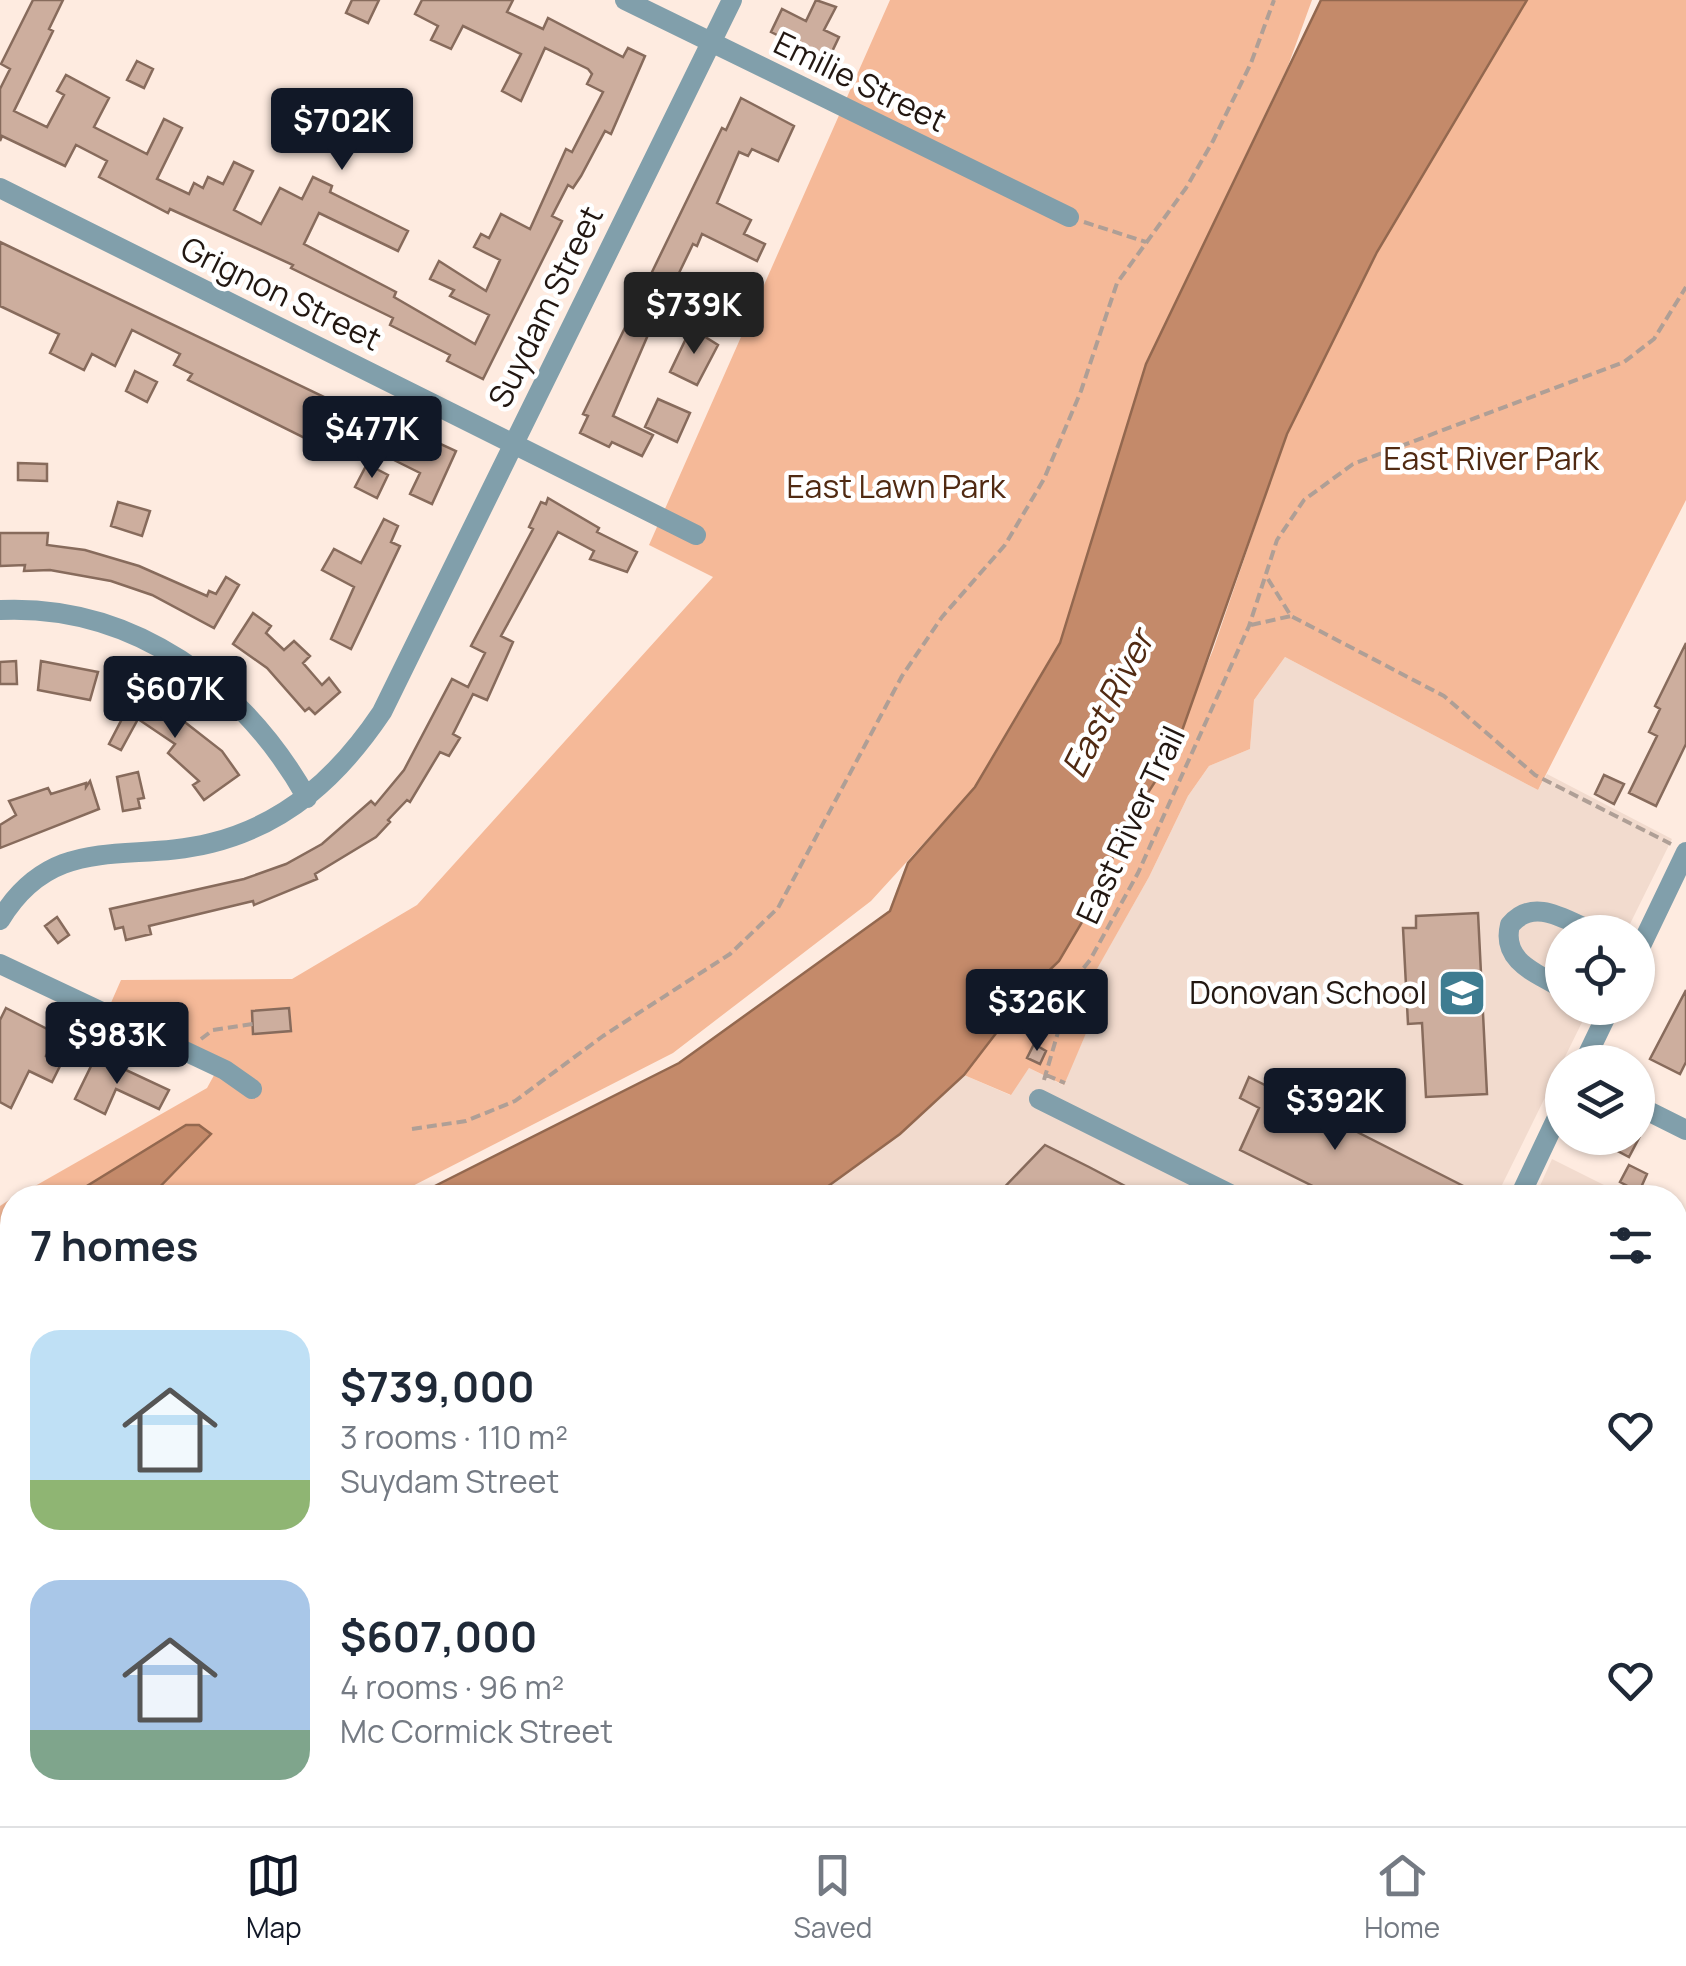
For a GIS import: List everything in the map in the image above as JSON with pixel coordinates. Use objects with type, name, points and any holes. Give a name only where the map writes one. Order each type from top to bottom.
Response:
[{"type":"street","name":"Emilie Street","points":[[626,0],[1069,217]]},
{"type":"street","name":"Suydam Street","points":[[0,920],[13,899],[56,866],[107,852],[208,844],[272,820],[307,798],[366,736],[732,0]]},
{"type":"street","name":"Grignon Street","points":[[0,188],[696,535]]},
{"type":"street","points":[[0,610],[80,618],[146,639],[176,655],[232,696],[260,726],[307,798]]},
{"type":"street","points":[[1655,915],[1686,849]]},
{"type":"street","points":[[1545,977],[1514,957],[1508,945],[1510,924],[1525,912],[1552,915]]},
{"type":"street","points":[[0,964],[185,1051],[252,1089]]},
{"type":"street","points":[[1040,1099],[1212,1185]]},
{"type":"street","points":[[1655,1114],[1686,1130]]},
{"type":"street","points":[[1526,1185],[1545,1144]]},
{"type":"path","points":[[412,1129],[466,1122],[515,1101],[602,1036],[730,954],[771,916],[902,676],[942,618],[1005,546],[1044,479],[1081,391],[1117,283],[1213,141],[1252,63],[1274,0]]},
{"type":"path","points":[[1069,217],[1146,242]]},
{"type":"path","name":"East River Trail","points":[[1040,1099],[1073,981],[1090,960],[1138,873],[1249,626],[1277,540],[1291,516],[1338,473],[1369,457],[1624,362],[1654,339],[1686,286]]},
{"type":"path","points":[[1266,576],[1290,616],[1444,696],[1535,775],[1686,849]]},
{"type":"path","points":[[1249,626],[1290,616]]},
{"type":"path","points":[[185,1051],[212,1030],[252,1024]]},
{"type":"path","points":[[1046,1074],[1065,1083]]},
{"type":"shaded area","points":[[1285,657],[1538,790],[1547,774],[1672,839],[1634,915],[1545,915],[1545,1025],[1581,1025],[1571,1045],[1545,1045],[1545,1098],[1502,1185],[825,1185],[900,1134],[964,1075],[1010,1095],[1029,1068],[1063,1085],[1107,985],[1092,977],[1149,877],[1188,796],[1209,766],[1250,749],[1254,700]]},
{"type":"shaded area","points":[[1552,1159],[1604,1185],[1540,1185]]},
{"type":"green space","name":"East Lawn Park","points":[[890,0],[1312,0],[1288,66],[1146,364],[1060,643],[975,787],[871,901],[673,1053],[414,1185],[37,1185],[207,1088],[223,1059],[110,1005],[121,980],[292,979],[417,905],[713,577],[649,545]]},
{"type":"green space","name":"East River Park","points":[[1527,0],[1686,0],[1686,500],[1538,790],[1285,657],[1254,700],[1250,749],[1209,766],[1188,796],[1149,877],[1093,976],[1107,984],[1064,1085],[1029,1068],[1011,1095],[964,1075],[1030,989],[1059,961],[1088,912],[1129,822],[1162,770],[1213,650],[1287,434],[1377,252]]},
{"type":"water","name":"East River","points":[[1321,0],[1527,0],[1377,252],[1287,434],[1183,728],[1162,771],[1129,822],[1088,912],[1059,961],[1030,989],[964,1075],[900,1134],[830,1185],[437,1185],[679,1063],[890,911],[908,863],[975,787],[1060,643],[1146,364]]},
{"type":"water","points":[[186,1125],[199,1125],[211,1134],[162,1185],[88,1185]]},
{"type":"building","points":[[33,0],[63,0],[49,29],[53,31],[14,111],[47,127],[64,95],[57,91],[66,75],[109,98],[94,127],[147,154],[164,119],[182,128],[157,179],[189,194],[194,183],[203,188],[208,177],[223,184],[234,162],[253,171],[234,210],[261,224],[280,188],[302,199],[313,177],[332,186],[330,192],[408,231],[398,251],[319,213],[304,244],[396,292],[394,297],[475,344],[489,315],[450,296],[454,290],[430,279],[439,261],[486,291],[500,260],[474,247],[481,234],[489,238],[501,214],[530,229],[566,149],[572,152],[603,92],[587,84],[592,74],[588,69],[545,48],[521,101],[502,91],[521,54],[463,26],[451,49],[431,40],[438,26],[415,14],[422,0],[513,0],[507,12],[543,29],[548,18],[623,57],[628,48],[645,56],[611,134],[605,131],[581,176],[573,188],[568,185],[552,216],[562,221],[483,379],[447,361],[450,355],[390,325],[393,318],[291,268],[293,265],[170,209],[168,213],[99,177],[107,161],[76,145],[65,166],[2,136],[0,141],[0,89],[10,69],[1,64]]},
{"type":"building","points":[[352,0],[379,0],[368,23],[346,13]]},
{"type":"building","points":[[816,0],[836,7],[824,30],[839,37],[828,60],[771,32],[782,9],[806,21]]},
{"type":"building","points":[[137,61],[153,69],[144,88],[127,80]]},
{"type":"building","points":[[741,98],[794,126],[778,161],[752,149],[748,156],[739,152],[717,203],[751,220],[744,234],[765,244],[757,261],[702,234],[697,246],[693,244],[679,273],[701,287],[678,332],[654,321],[613,416],[653,435],[642,456],[612,442],[609,447],[580,433],[588,416],[583,414],[722,128],[726,130]]},
{"type":"building","points":[[0,242],[368,418],[355,443],[327,429],[319,445],[188,380],[192,374],[174,365],[180,354],[132,330],[115,366],[92,354],[84,370],[50,353],[59,334],[0,306]]},
{"type":"building","points":[[691,328],[718,345],[697,385],[670,372]]},
{"type":"building","points":[[135,371],[157,382],[147,402],[126,391]]},
{"type":"building","points":[[658,399],[690,413],[677,442],[645,427]]},
{"type":"building","points":[[394,435],[429,452],[434,441],[456,451],[432,504],[410,494],[420,473],[384,455]]},
{"type":"building","points":[[18,463],[47,464],[47,481],[18,480]]},
{"type":"building","points":[[367,464],[388,475],[377,498],[355,487]]},
{"type":"building","points":[[548,498],[599,528],[597,532],[637,552],[627,572],[590,559],[594,551],[558,532],[501,636],[513,642],[487,700],[473,694],[453,734],[460,738],[449,756],[440,752],[410,802],[407,800],[376,837],[315,874],[317,879],[254,905],[253,901],[149,926],[151,934],[126,940],[123,927],[115,929],[110,909],[244,879],[286,864],[322,844],[371,801],[375,805],[404,770],[452,679],[468,687],[485,653],[471,646],[533,529],[529,527],[541,502],[546,504]]},
{"type":"building","points":[[118,502],[150,511],[142,536],[111,526]]},
{"type":"building","points":[[384,519],[398,526],[391,542],[400,546],[351,649],[331,639],[354,587],[322,570],[334,549],[361,563]]},
{"type":"building","points":[[0,533],[48,533],[47,545],[85,550],[139,566],[207,596],[209,591],[216,594],[226,577],[239,585],[214,628],[152,595],[111,581],[50,570],[24,571],[25,565],[0,566]]},
{"type":"building","points":[[253,613],[271,626],[266,633],[284,650],[294,641],[310,656],[303,663],[322,685],[329,678],[340,692],[315,714],[309,708],[305,711],[267,668],[233,644]]},
{"type":"building","points":[[1686,643],[1686,744],[1656,806],[1629,793],[1657,736],[1649,732],[1660,709],[1655,706]]},
{"type":"building","points":[[16,661],[17,684],[0,684],[0,662]]},
{"type":"building","points":[[41,661],[98,672],[90,700],[38,690]]},
{"type":"building","points":[[120,685],[161,709],[165,704],[179,713],[177,716],[222,751],[239,775],[204,800],[193,785],[199,781],[168,753],[175,744],[138,719],[121,750],[109,744],[124,715],[109,708]]},
{"type":"building","points":[[138,772],[144,798],[138,799],[140,808],[123,811],[117,777]]},
{"type":"building","points":[[1604,775],[1624,784],[1614,804],[1595,794]]},
{"type":"building","points":[[90,781],[99,809],[0,848],[0,825],[16,815],[9,801],[48,788],[51,794],[86,783],[86,787]]},
{"type":"building","points":[[1478,913],[1487,1094],[1426,1097],[1422,1023],[1408,1024],[1403,928],[1416,928],[1416,916]]},
{"type":"building","points":[[57,917],[69,935],[58,943],[45,926]]},
{"type":"building","points":[[1686,990],[1686,1062],[1680,1074],[1655,1062],[1655,1049]]},
{"type":"building","points":[[6,1008],[57,1034],[46,1056],[61,1064],[52,1082],[29,1071],[11,1108],[0,1102],[0,1020]]},
{"type":"building","points":[[289,1008],[291,1031],[253,1034],[252,1011]]},
{"type":"building","points":[[1034,1044],[1046,1051],[1040,1064],[1027,1058]]},
{"type":"building","points":[[96,1056],[169,1090],[159,1109],[116,1089],[105,1114],[75,1099]]},
{"type":"building","points":[[1249,1077],[1461,1185],[1311,1185],[1240,1150],[1259,1108],[1240,1098]]},
{"type":"building","points":[[1045,1145],[1123,1185],[1007,1185]]},
{"type":"building","points":[[1629,1165],[1647,1174],[1642,1185],[1620,1182]]},
{"type":"place","name":"Donovan School","points":[[1462,993]]}]
